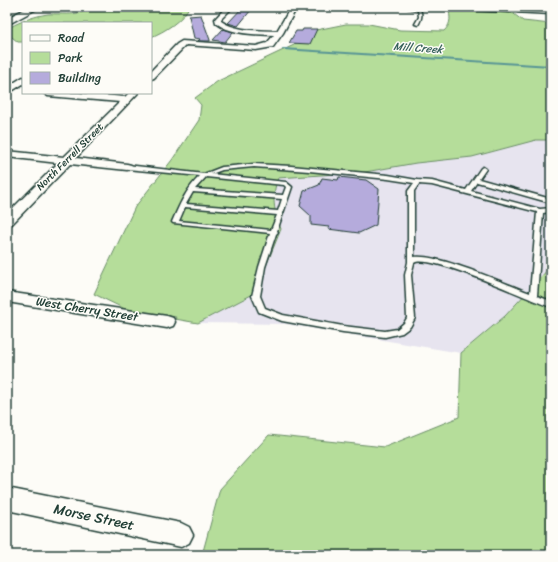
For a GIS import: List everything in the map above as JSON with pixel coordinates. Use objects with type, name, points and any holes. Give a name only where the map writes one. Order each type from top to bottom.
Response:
[{"type":"street","points":[[7,22],[36,7]]},
{"type":"street","points":[[230,7],[218,18],[219,23],[238,29],[279,33]]},
{"type":"street","points":[[152,75],[180,46],[185,43],[256,48],[272,44],[294,7]]},
{"type":"street","points":[[471,7],[551,11]]},
{"type":"street","points":[[8,90],[22,81]]},
{"type":"street","points":[[8,90],[22,91]]},
{"type":"street","points":[[76,94],[131,96]]},
{"type":"street","name":"North Ferrell Street","points":[[7,221],[131,96]]},
{"type":"street","points":[[7,154],[127,167]]},
{"type":"street","name":"West Cherry Street","points":[[7,297],[167,322]]},
{"type":"street","name":"Morse Street","points":[[7,499],[181,535]]},
{"type":"lane","points":[[405,7],[417,8],[420,11],[420,20],[417,24]]},
{"type":"lane","points":[[275,232],[176,222],[191,190],[205,175],[210,172],[229,168],[267,166],[383,176],[432,183],[540,211],[551,210]]},
{"type":"lane","points":[[127,167],[286,184],[289,187],[262,267],[256,296],[262,310],[282,318],[343,329],[385,334],[399,331],[407,325],[411,318],[408,275],[411,262],[411,190],[417,182]]},
{"type":"lane","points":[[468,192],[483,169]]},
{"type":"lane","points":[[477,180],[551,201]]},
{"type":"lane","points":[[191,190],[285,197]]},
{"type":"lane","points":[[183,205],[280,213]]},
{"type":"lane","points":[[533,297],[540,211]]},
{"type":"lane","points":[[411,262],[417,258],[430,260],[551,304]]},
{"type":"shaded area","points":[[536,140],[551,140],[551,266],[505,316],[461,353],[286,324],[198,323],[255,293],[281,229],[275,214],[274,190],[278,178],[365,172],[416,163],[472,157]]},
{"type":"green space","points":[[60,7],[189,7],[173,25],[152,37],[152,22],[22,22],[22,42],[18,42],[8,34],[10,27],[33,17],[48,14],[80,13],[85,11],[80,8]]},
{"type":"green space","points":[[443,7],[515,10],[514,14],[523,21],[551,24],[551,140],[536,140],[472,157],[416,163],[365,172],[278,178],[274,204],[281,229],[255,293],[198,323],[175,319],[176,317],[125,309],[94,294],[135,207],[172,160],[199,120],[201,105],[195,98],[218,81],[294,45],[306,32],[346,24],[369,24],[400,30],[444,31],[448,27],[450,17],[449,11]]},
{"type":"green space","points":[[551,266],[551,555],[202,555],[220,489],[269,435],[385,447],[459,417],[461,353],[505,316]]},
{"type":"building","points":[[243,7],[248,7],[251,10],[238,26],[228,23]]},
{"type":"building","points":[[201,15],[210,41],[198,41],[200,39],[194,38],[189,16]]},
{"type":"building","points":[[223,29],[233,32],[225,42],[213,40]]},
{"type":"building","points":[[303,29],[317,29],[310,44],[289,43],[296,31],[302,31]]},
{"type":"building","points":[[339,177],[366,180],[379,189],[376,225],[359,233],[311,225],[311,216],[300,206],[304,191],[319,185],[322,178],[338,180]]},
{"type":"waterway","name":"Mill Creek","points":[[287,49],[283,49],[551,66]]}]
